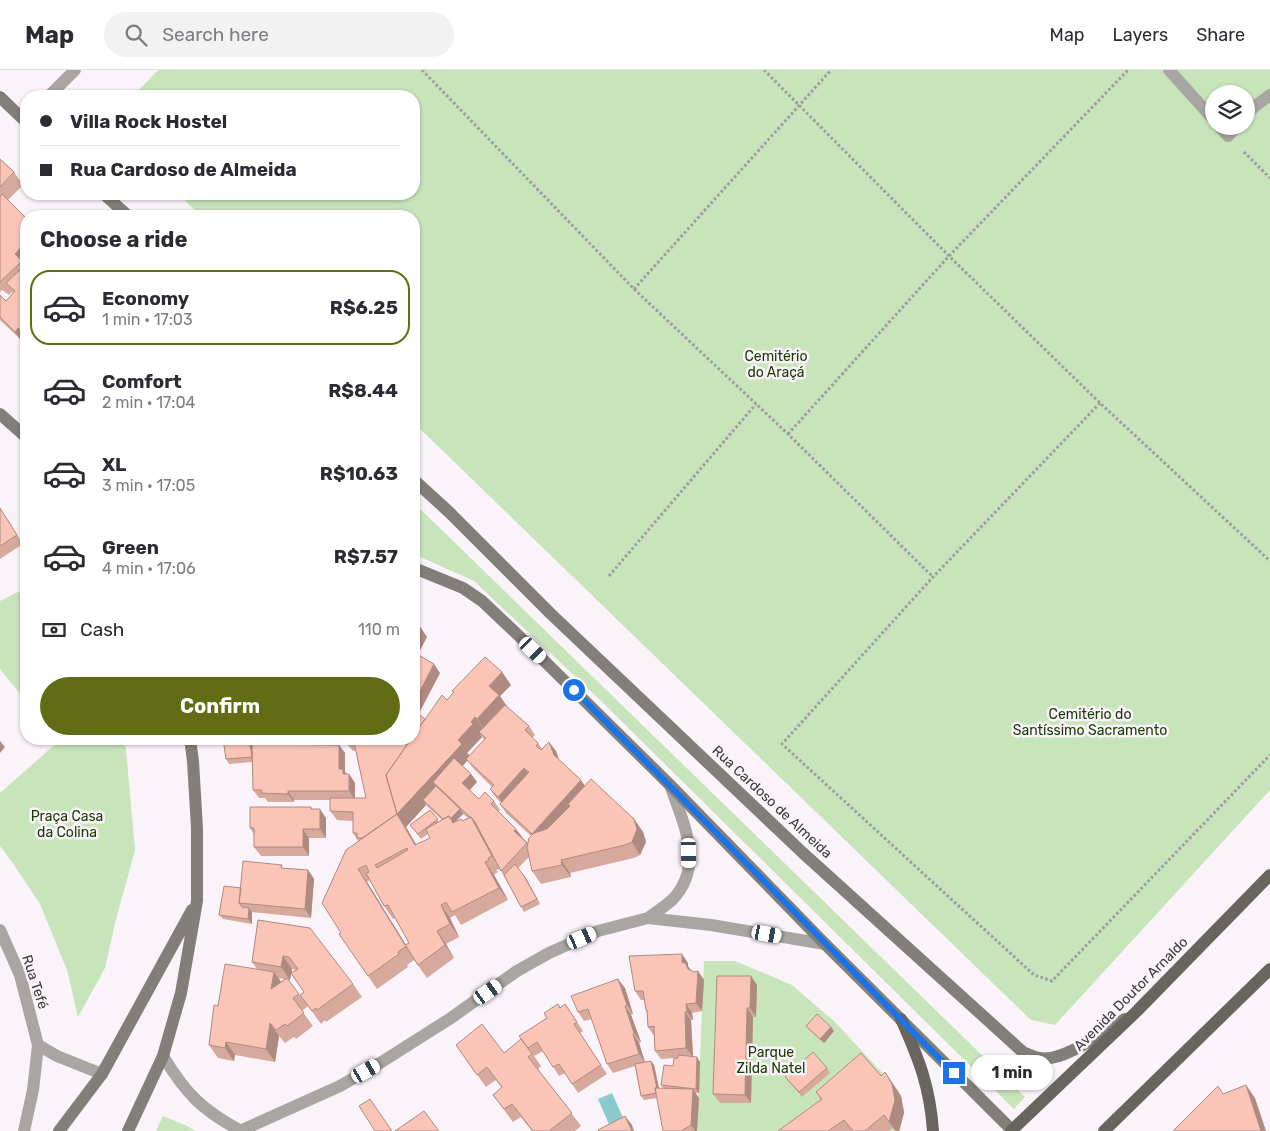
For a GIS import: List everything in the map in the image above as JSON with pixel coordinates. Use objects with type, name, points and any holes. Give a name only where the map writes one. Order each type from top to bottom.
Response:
[{"type":"main road","points":[[0,97],[20,115]]},
{"type":"main road","points":[[111,200],[121,210]]},
{"type":"main road","points":[[0,414],[20,432]]},
{"type":"main road","name":"Rua Cardoso de Almeida","points":[[420,485],[551,614],[803,853],[1024,1053],[1040,1058],[1052,1058],[1071,1051],[1138,1011]]},
{"type":"main road","points":[[420,570],[462,588],[482,602],[670,785],[825,944],[1012,1131]]},
{"type":"main road","points":[[128,1131],[163,1056],[181,993],[197,901],[197,828],[191,745]]},
{"type":"main road","name":"Avenida Doutor Arnaldo","points":[[1012,1131],[1138,1011],[1270,874]]},
{"type":"main road","points":[[59,1131],[102,1074],[197,901]]},
{"type":"main road","points":[[1104,1131],[1270,968]]},
{"type":"main road","points":[[901,1019],[919,1059],[928,1089],[933,1131]]},
{"type":"street","points":[[55,90],[75,70]]},
{"type":"street","points":[[1169,70],[1205,110]]},
{"type":"street","points":[[1255,106],[1270,96]]},
{"type":"street","points":[[648,918],[673,899],[684,883],[690,865],[689,841],[670,785]]},
{"type":"street","points":[[163,1056],[177,1080],[196,1100],[216,1118],[240,1131],[340,1086],[380,1064],[451,1018],[517,971],[549,953],[598,931],[648,918],[711,924],[825,944]]},
{"type":"street","name":"Rua Tefé","points":[[0,930],[20,975],[38,1045],[33,1090],[24,1131]]},
{"type":"street","points":[[38,1045],[57,1056],[102,1074]]},
{"type":"path","points":[[422,70],[634,289],[788,434],[932,577]]},
{"type":"path","points":[[764,70],[949,256],[1100,403],[1270,561]]},
{"type":"path","points":[[634,289],[831,70]]},
{"type":"path","points":[[788,434],[949,256],[1128,70]]},
{"type":"path","points":[[1228,135],[1270,178]]},
{"type":"path","points":[[1100,403],[932,577],[782,744],[1034,975],[1052,981],[1270,755]]},
{"type":"path","points":[[609,576],[756,404]]},
{"type":"green space","name":"Cemitério do Araçá","points":[[158,70],[1270,70],[1270,790],[1055,1025],[1031,1020],[420,429],[420,210],[195,210],[184,200],[420,200],[420,90],[139,90]]},
{"type":"green space","points":[[420,509],[1025,1097],[1014,1109],[598,698],[474,581],[420,557]]},
{"type":"green space","points":[[20,591],[20,694],[0,669],[0,601]]},
{"type":"green space","name":"Praça Casa da Colina","points":[[54,745],[126,745],[135,850],[105,968],[78,1017],[67,970],[40,904],[0,846],[0,793]]},
{"type":"green space","name":"Parque Zilda Natel","points":[[704,961],[735,961],[792,985],[835,1022],[898,1090],[904,1109],[900,1131],[697,1131]]},
{"type":"green space","points":[[163,1116],[187,1126],[195,1131],[156,1131]]},
{"type":"water","points":[[612,1093],[625,1122],[611,1129],[598,1099]]},
{"type":"building","points":[[0,159],[14,172],[0,187]]},
{"type":"building","points":[[2,194],[20,212],[20,249],[15,254],[20,259],[20,263],[0,282],[0,197]]},
{"type":"building","points":[[20,270],[20,330],[18,328],[15,332],[0,317],[0,295],[6,301],[15,291],[6,283]]},
{"type":"building","points":[[0,508],[17,535],[0,546]]},
{"type":"building","points":[[420,656],[434,664],[420,691]]},
{"type":"building","points":[[485,657],[502,672],[489,686],[499,695],[477,719],[475,717],[471,722],[473,724],[458,740],[462,744],[397,814],[386,775],[407,745],[420,745],[420,726],[442,695],[447,700],[454,692],[452,691]]},
{"type":"building","points":[[505,705],[529,726],[525,730],[538,743],[536,746],[541,750],[549,742],[554,755],[581,780],[532,834],[500,804],[529,772],[524,768],[498,797],[490,789],[494,785],[466,759],[486,738],[479,732]]},
{"type":"building","points":[[420,715],[425,719],[420,726]]},
{"type":"building","points":[[224,745],[250,745],[252,757],[226,759]]},
{"type":"building","points":[[252,745],[339,745],[339,769],[343,769],[343,774],[349,774],[349,791],[288,791],[288,794],[261,793],[262,790],[253,790]]},
{"type":"building","points":[[355,745],[407,745],[386,775],[397,814],[362,838],[357,838],[357,833],[353,833],[353,812],[330,811],[330,798],[366,798]]},
{"type":"building","points":[[454,758],[471,774],[462,783],[479,799],[485,792],[494,801],[491,804],[527,843],[501,871],[475,822],[433,782]]},
{"type":"building","points":[[591,779],[634,819],[637,829],[632,842],[561,860],[562,865],[532,871],[527,847],[529,838],[534,833],[547,829],[570,806],[568,804]]},
{"type":"building","points":[[436,786],[460,809],[450,819],[449,816],[443,819],[423,800]]},
{"type":"building","points":[[250,807],[311,807],[311,809],[320,809],[320,829],[303,829],[303,847],[254,847],[254,828],[250,828]]},
{"type":"building","points":[[430,810],[438,819],[418,834],[410,825]]},
{"type":"building","points":[[397,814],[415,845],[430,838],[426,829],[449,816],[453,823],[471,817],[492,856],[485,862],[499,888],[452,912],[446,902],[441,905],[450,924],[437,931],[445,945],[418,965],[406,946],[398,952],[399,954],[368,976],[339,934],[341,933],[322,903],[346,850]],"holes":[[[407,848],[408,850],[377,868],[375,865]],[[366,865],[369,872],[366,873],[384,906],[388,905],[409,943],[405,945],[358,869]]]},
{"type":"building","points":[[243,861],[282,865],[281,868],[308,870],[305,909],[239,903]]},
{"type":"building","points":[[515,864],[537,899],[521,907],[504,875]]},
{"type":"building","points":[[224,886],[241,888],[239,903],[242,907],[249,908],[248,919],[219,915]]},
{"type":"building","points":[[258,920],[310,928],[353,984],[317,1010],[316,1008],[312,1011],[300,995],[304,992],[291,973],[298,969],[289,957],[283,956],[281,967],[252,962]]},
{"type":"building","points":[[682,954],[682,962],[686,964],[688,969],[694,972],[698,971],[696,1003],[686,1004],[686,1048],[655,1051],[654,1026],[648,1027],[643,991],[635,991],[629,956]]},
{"type":"building","points":[[225,964],[274,972],[271,989],[287,978],[299,994],[293,998],[304,1013],[287,1026],[285,1024],[276,1030],[270,1023],[266,1049],[226,1042],[225,1048],[209,1045],[214,1005],[218,1006]]},
{"type":"building","points":[[717,976],[751,976],[750,1008],[747,1008],[745,1095],[713,1094]]},
{"type":"building","points":[[618,979],[627,1005],[625,1006],[639,1054],[607,1064],[588,1009],[578,1012],[571,996]]},
{"type":"building","points":[[558,1004],[560,1008],[565,1004],[577,1022],[574,1024],[601,1065],[572,1084],[559,1064],[553,1067],[537,1042],[528,1048],[519,1036],[547,1018],[544,1013]]},
{"type":"building","points":[[817,1014],[831,1027],[820,1039],[806,1026]]},
{"type":"building","points":[[482,1024],[504,1053],[521,1039],[532,1054],[528,1057],[572,1113],[549,1131],[533,1131],[512,1104],[504,1109],[493,1095],[502,1087],[487,1067],[477,1075],[456,1045]]},
{"type":"building","points":[[813,1052],[827,1068],[799,1092],[785,1077]]},
{"type":"building","points":[[861,1053],[881,1076],[885,1072],[892,1084],[895,1100],[889,1122],[884,1115],[865,1131],[853,1131],[844,1120],[828,1131],[778,1131],[822,1099],[816,1092]]},
{"type":"building","points":[[678,1055],[697,1057],[696,1089],[661,1085],[664,1065],[673,1066],[674,1058],[678,1058]]},
{"type":"building","points":[[651,1061],[657,1088],[655,1088],[656,1093],[641,1096],[635,1064]]},
{"type":"building","points":[[1246,1085],[1261,1131],[1173,1131],[1218,1086],[1223,1094]]},
{"type":"building","points":[[655,1088],[693,1089],[691,1125],[681,1131],[663,1131]]},
{"type":"building","points":[[370,1099],[392,1131],[375,1131],[359,1106]]},
{"type":"building","points":[[424,1111],[439,1131],[395,1131]]},
{"type":"building","points":[[625,1116],[632,1131],[598,1130]]},
{"type":"route","points":[[574,690],[954,1073]]},
{"type":"park label","name":"Cemitério do Santíssimo Sacramento","points":[[1090,722]]}]
